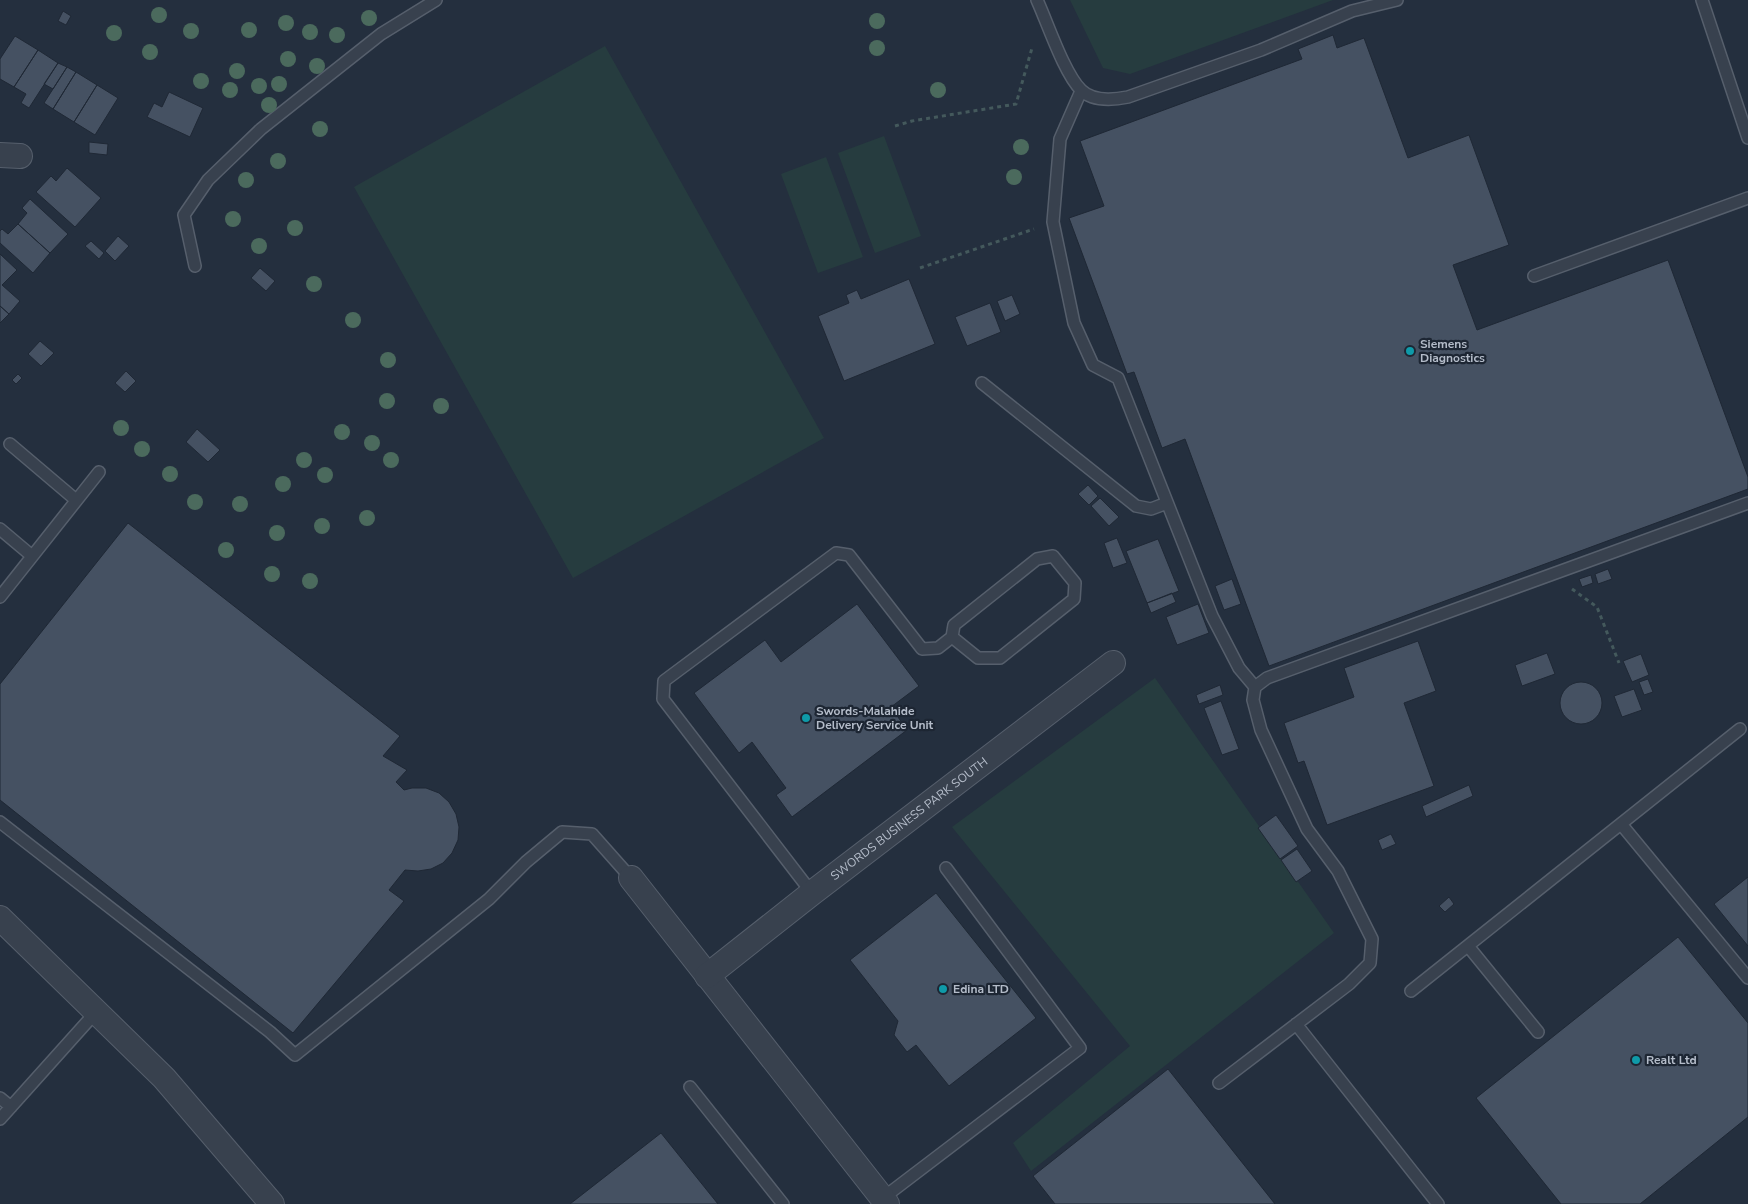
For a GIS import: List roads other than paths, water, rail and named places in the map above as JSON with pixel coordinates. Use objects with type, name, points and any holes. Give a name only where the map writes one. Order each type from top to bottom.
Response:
[{"type":"street","name":"SWORDS BUSINESS PARK SOUTH","points":[[707,976],[1113,663]]},
{"type":"street","points":[[631,878],[885,1201]]},
{"type":"street","points":[[0,918],[164,1078],[272,1204]]},
{"type":"lane","points":[[195,266],[184,215],[208,180],[261,129],[380,34],[436,0]]},
{"type":"lane","points":[[1037,0],[1067,67],[1081,91],[1093,97],[1110,100],[1128,97],[1261,50],[1352,11],[1397,0]]},
{"type":"lane","points":[[1702,0],[1748,138]]},
{"type":"lane","points":[[1081,91],[1060,140],[1053,222],[1074,323],[1093,365],[1118,378],[1212,616],[1239,668],[1255,687]]},
{"type":"lane","points":[[1534,276],[1748,198]]},
{"type":"lane","points":[[982,383],[1136,506],[1150,509],[1167,503]]},
{"type":"lane","points":[[10,444],[76,500]]},
{"type":"lane","points":[[0,597],[99,472]]},
{"type":"lane","points":[[1219,1084],[1350,984],[1370,963],[1372,939],[1338,871],[1307,830],[1261,730],[1253,700],[1255,687],[1267,678],[1748,503]]},
{"type":"lane","points":[[0,529],[32,556]]},
{"type":"lane","points":[[812,894],[662,699],[664,681],[836,553],[849,555],[922,649],[938,648],[952,637],[954,625],[1037,559],[1053,556],[1075,583],[1074,599],[1000,658],[978,658],[952,637]]},
{"type":"lane","points":[[1411,991],[1740,728]]},
{"type":"lane","points":[[0,822],[263,1026],[295,1056],[489,899],[562,832],[592,834],[631,878]]},
{"type":"lane","points":[[1621,824],[1748,978]]},
{"type":"lane","points":[[885,1201],[1080,1048],[946,868]]},
{"type":"lane","points":[[1468,946],[1538,1032]]},
{"type":"lane","points":[[0,1119],[96,1012]]},
{"type":"lane","points":[[1296,1024],[1438,1204]]},
{"type":"lane","points":[[690,1087],[783,1204]]},
{"type":"lane","points":[[0,1098],[11,1107]]},
{"type":"place","name":"Siemens Diagnostics","points":[[1410,351]]},
{"type":"place","name":"Swords-Malahide Delivery Service Unit","points":[[806,718]]},
{"type":"place","name":"Edina LTD","points":[[943,989]]},
{"type":"place","name":"Realt Ltd","points":[[1636,1060]]}]
